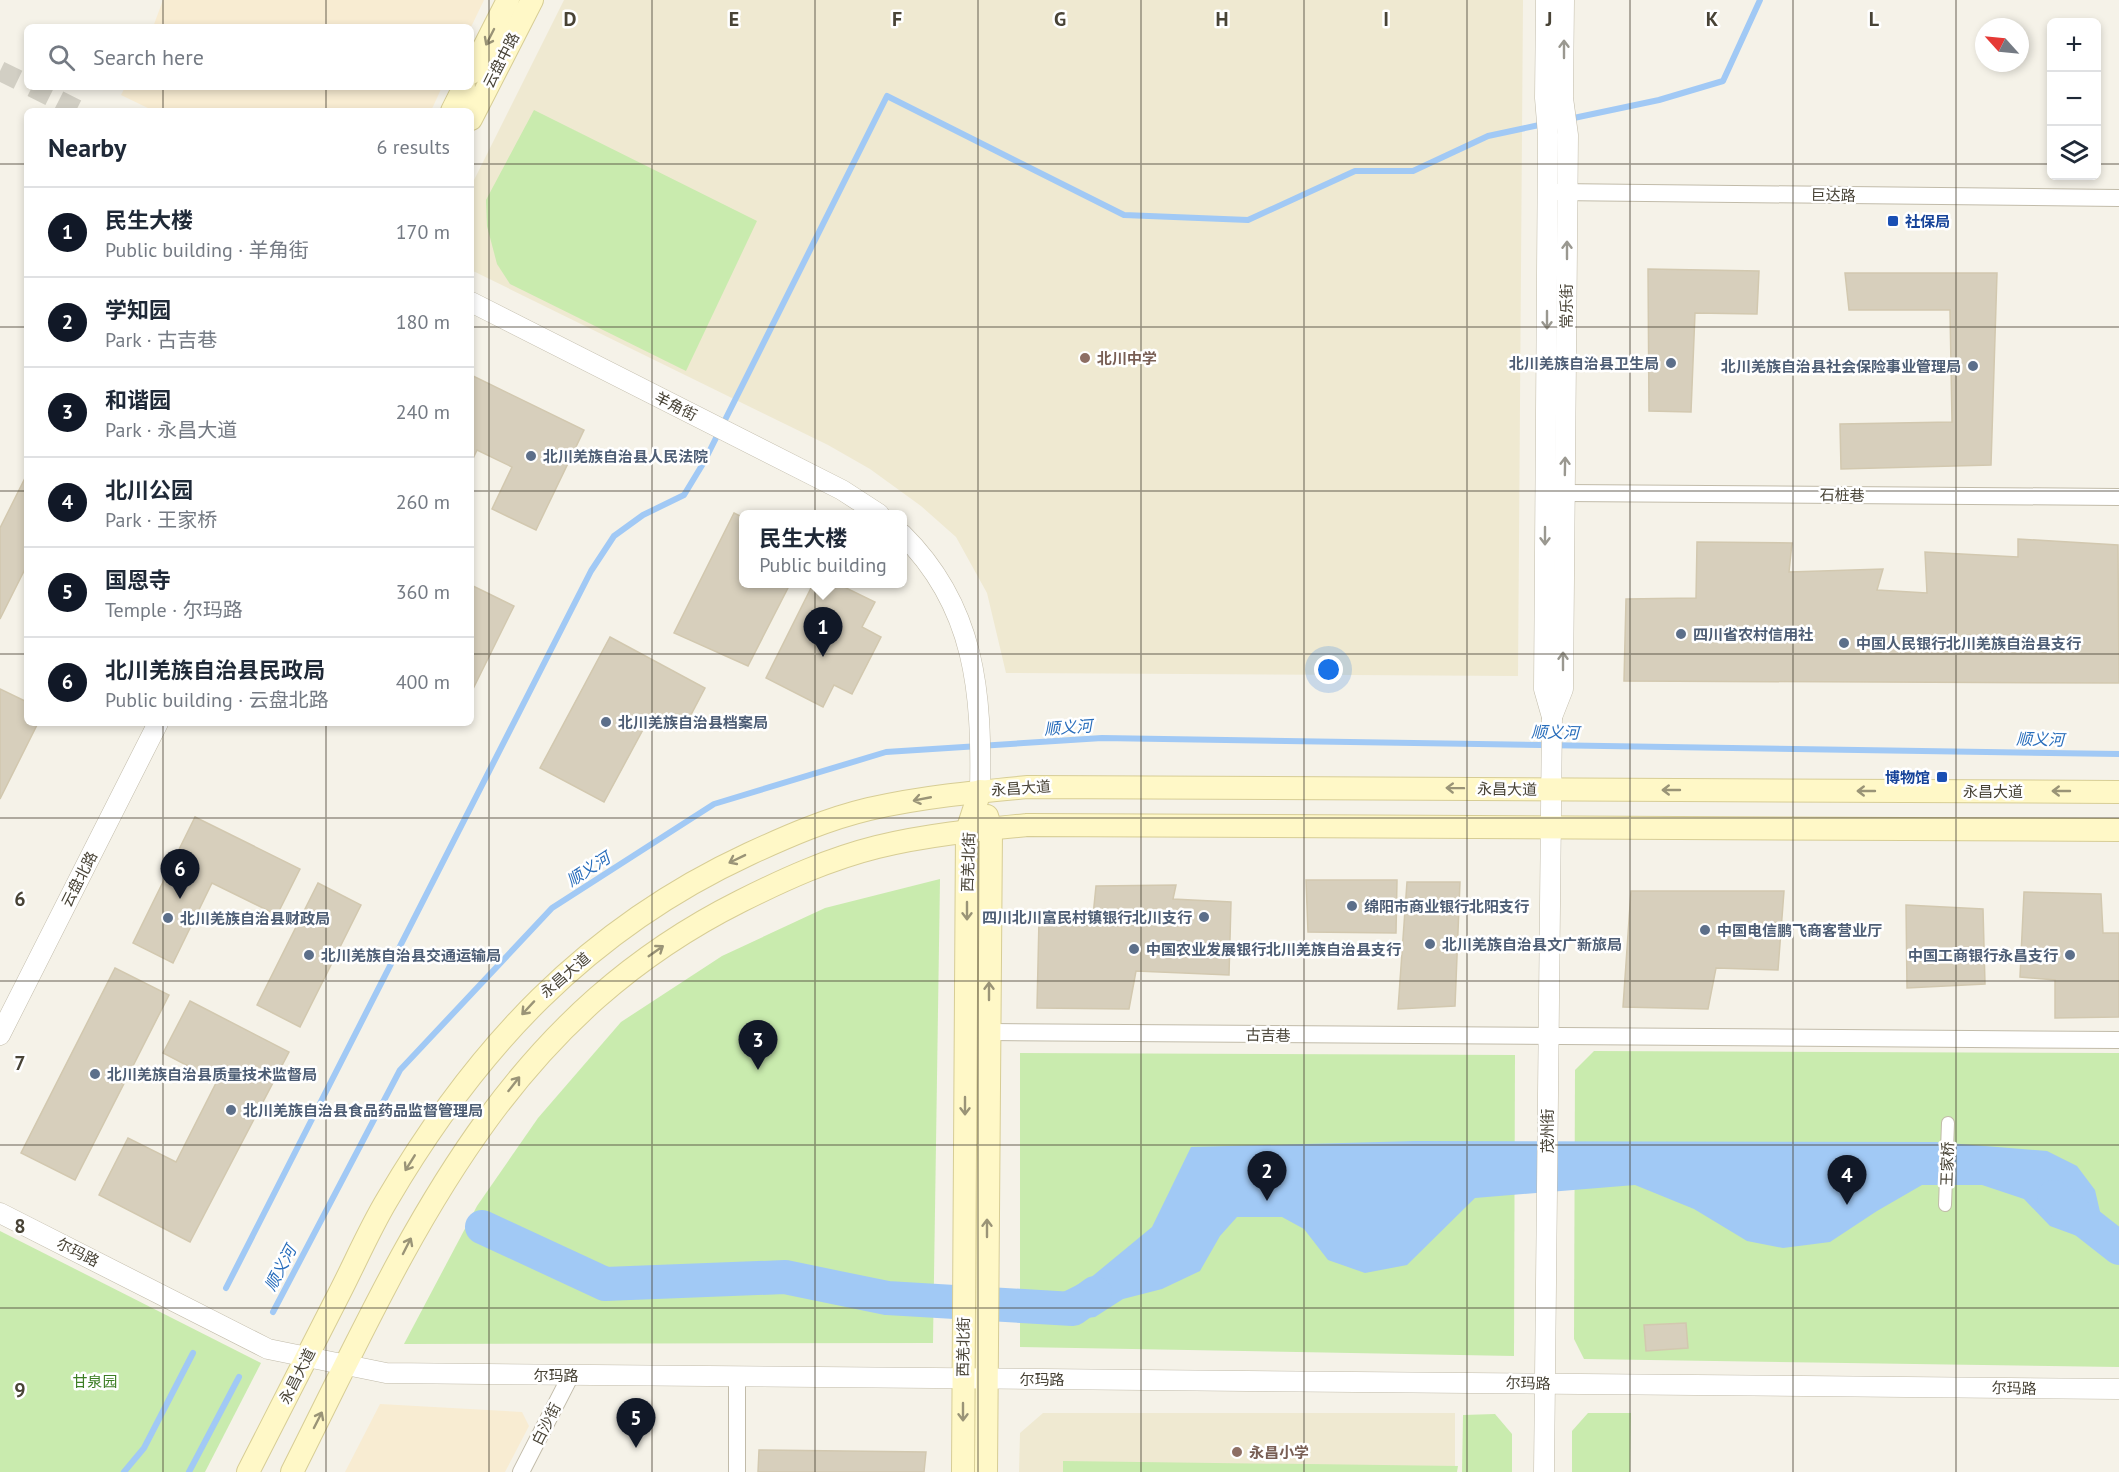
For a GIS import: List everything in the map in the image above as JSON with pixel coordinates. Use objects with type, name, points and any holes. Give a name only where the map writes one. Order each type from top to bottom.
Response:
[{"type":"main road","name":"云盘中路","points":[[474,67],[508,0]]},
{"type":"main road","name":"云盘中路","points":[[474,113],[532,0]]},
{"type":"main road","name":"云盘中路","points":[[454,108],[462,90]]},
{"type":"main road","name":"永昌大道","points":[[248,1472],[385,1203],[426,1137],[498,1041],[538,998],[583,957],[634,919],[686,885],[801,830],[867,809],[936,796],[1028,786],[2119,792]]},
{"type":"main road","name":"西羌北街","points":[[980,791],[991,829],[986,1472]]},
{"type":"main road","name":"西羌北街","points":[[963,1472],[967,831],[980,791]]},
{"type":"main road","points":[[292,1472],[419,1222],[452,1168],[528,1066],[565,1026],[608,987],[656,951],[705,919],[815,866],[877,847],[967,831],[1027,825],[2119,830]]},
{"type":"street","name":"常乐街","points":[[1546,0],[1558,135],[1565,493],[1563,689],[1552,717]]},
{"type":"street","name":"常乐街","points":[[1554,98],[1564,0]]},
{"type":"street","name":"常乐街","points":[[1550,789],[1552,717],[1544,689],[1558,192]]},
{"type":"street","name":"巨达路","points":[[1558,192],[2119,198]]},
{"type":"street","name":"羊角街","points":[[474,304],[842,490],[873,510]]},
{"type":"street","name":"石桩巷","points":[[1565,493],[2119,497]]},
{"type":"street","points":[[907,538],[919,550],[956,608],[968,642],[980,711],[980,791]]},
{"type":"street","name":"云盘北路","points":[[0,1035],[156,726]]},
{"type":"street","name":"茂州街","points":[[1544,1472],[1550,789]]},
{"type":"street","name":"古吉巷","points":[[989,1032],[1548,1038],[2119,1040]]},
{"type":"street","name":"王家桥","points":[[1946,1205],[1948,1123]]},
{"type":"street","name":"尔玛路","points":[[0,1213],[268,1348],[386,1373],[2119,1389]]},
{"type":"street","name":"白沙街","points":[[521,1472],[571,1375]]},
{"type":"street","points":[[737,1377],[737,1472]]},
{"type":"shaded area","points":[[163,0],[484,0],[472,24],[154,24]]},
{"type":"shaded area","name":"北川中学","points":[[564,0],[1523,0],[1518,676],[1006,673],[987,593],[956,537],[921,506],[870,469],[828,445],[474,271],[474,180]]},
{"type":"shaded area","points":[[124,90],[441,90],[432,108],[148,108],[121,95]]},
{"type":"shaded area","points":[[380,1404],[522,1412],[529,1426],[505,1472],[345,1472]]},
{"type":"shaded area","name":"永昌小学","points":[[1043,1413],[1455,1413],[1455,1472],[1019,1472],[1020,1433]]},
{"type":"green space","points":[[534,110],[757,221],[686,371],[510,284],[497,264],[487,226],[486,200]]},
{"type":"green space","points":[[940,879],[933,1343],[404,1344],[477,1206],[538,1118],[621,1022],[722,956],[825,908]]},
{"type":"green space","points":[[1594,1051],[2119,1053],[2119,1367],[1584,1359],[1574,1339],[1575,1070]]},
{"type":"green space","points":[[1020,1053],[1515,1055],[1514,1356],[1020,1347]]},
{"type":"green space","name":"甘泉园","points":[[0,1231],[261,1363],[205,1472],[0,1472]]},
{"type":"green space","points":[[1588,1413],[1631,1413],[1630,1472],[1572,1472],[1572,1431]]},
{"type":"green space","points":[[1495,1414],[1512,1434],[1512,1472],[1462,1472],[1463,1415]]},
{"type":"green space","points":[[1063,1461],[1458,1466],[1457,1472],[1063,1472]]},
{"type":"water","points":[[1415,1141],[1936,1142],[2047,1151],[2077,1166],[2095,1190],[2101,1216],[2080,1237],[2050,1226],[2024,1199],[1982,1185],[1922,1185],[1830,1242],[1783,1248],[1747,1241],[1694,1209],[1635,1185],[1475,1198],[1407,1265],[1365,1273],[1328,1260],[1304,1229],[1282,1217],[1237,1217],[1220,1236],[1200,1271],[1162,1289],[1123,1299],[1095,1317],[1056,1322],[1051,1298],[1089,1279],[1152,1227],[1191,1147]]},
{"type":"building","name":"北川羌族自治县卫生局","points":[[1648,269],[1759,271],[1757,314],[1695,313],[1691,412],[1649,411]]},
{"type":"building","name":"北川羌族自治县社会保险事业管理局","points":[[1845,273],[1997,273],[1991,465],[1841,469],[1840,424],[1952,422],[1950,310],[1849,310]]},
{"type":"building","name":"北川羌族自治县人民法院","points":[[474,376],[584,430],[536,530],[492,509],[512,467],[477,450],[474,456]]},
{"type":"building","points":[[24,480],[24,571],[0,619],[0,528]]},
{"type":"building","points":[[734,513],[739,516],[739,588],[788,588],[748,666],[674,633]]},
{"type":"building","points":[[2018,539],[2118,545],[2119,683],[1624,681],[1626,599],[1696,598],[1697,542],[1792,543],[1789,572],[1883,569],[1877,590],[1927,593],[1925,552],[2018,557]]},
{"type":"building","points":[[474,586],[514,606],[474,687]]},
{"type":"building","points":[[811,588],[846,588],[875,602],[862,627],[881,637],[852,694],[834,685],[823,707],[766,678]]},
{"type":"building","name":"北川羌族自治县档案局","points":[[610,637],[705,688],[683,730],[652,713],[604,802],[540,768]]},
{"type":"building","points":[[0,689],[24,701],[24,726],[36,726],[0,799]]},
{"type":"building","points":[[195,817],[300,869],[277,915],[212,883],[173,963],[133,943]]},
{"type":"building","name":"绵阳市商业银行北阳支行","points":[[1306,880],[1397,880],[1396,933],[1308,932]]},
{"type":"building","name":"北川羌族自治县文广新旅局","points":[[1407,882],[1460,882],[1455,1006],[1398,1009]]},
{"type":"building","name":"北川羌族自治县交通运输局","points":[[318,883],[361,905],[300,1027],[257,1005]]},
{"type":"building","name":"中国农业发展银行北川羌族自治县支行","points":[[1176,885],[1173,899],[1231,902],[1229,975],[1136,971],[1129,1009],[1037,1008],[1039,920],[1092,926],[1096,886]]},
{"type":"building","name":"中国电信鹏飞商客营业厅","points":[[1631,891],[1784,891],[1778,970],[1716,968],[1708,1009],[1623,1007]]},
{"type":"building","name":"中国工商银行永昌支行","points":[[2024,892],[2101,894],[2103,933],[2119,933],[2119,1017],[2055,1018],[2055,980],[2020,977]]},
{"type":"building","points":[[1906,905],[1983,909],[1985,984],[1907,988]]},
{"type":"building","name":"北川羌族自治县质量技术监督局","points":[[115,968],[169,995],[75,1180],[21,1153]]},
{"type":"building","name":"北川羌族自治县食品药品监督管理局","points":[[190,1001],[289,1052],[190,1242],[99,1195],[128,1138],[176,1162],[217,1081],[163,1053]]},
{"type":"building","points":[[1686,1323],[1688,1348],[1646,1351],[1644,1325]]},
{"type":"building","points":[[759,1450],[926,1452],[924,1472],[758,1472]]},
{"type":"waterway","points":[[1569,119],[1659,100],[1723,81],[1760,0]]},
{"type":"waterway","points":[[226,1288],[591,571],[614,536],[643,515],[684,495],[704,462],[887,96],[1124,215],[1248,220],[1355,171],[1413,171],[1488,136],[1544,124]]},
{"type":"waterway","name":"顺义河","points":[[273,1312],[400,1070],[552,908],[714,804],[886,752],[1102,738],[2119,754]]},
{"type":"waterway","points":[[2054,1197],[2119,1248]]},
{"type":"waterway","points":[[482,1227],[605,1284],[785,1277],[887,1298],[1073,1309],[1095,1293]]},
{"type":"waterway","points":[[124,1472],[144,1448],[193,1353]]},
{"type":"waterway","name":"顺义河","points":[[189,1472],[239,1377]]},
{"type":"tunnel","points":[[0,71],[24,83]]},
{"type":"tunnel","points":[[38,90],[74,108]]},
{"type":"place","name":"社保局","points":[[1893,221]]},
{"type":"place","name":"北川中学","points":[[1085,358]]},
{"type":"place","name":"北川羌族自治县卫生局","points":[[1671,363]]},
{"type":"place","name":"北川羌族自治县社会保险事业管理局","points":[[1973,366]]},
{"type":"place","name":"北川羌族自治县人民法院","points":[[531,456]]},
{"type":"place","name":"四川省农村信用社","points":[[1681,634]]},
{"type":"place","name":"中国人民银行北川羌族自治县支行","points":[[1844,643]]},
{"type":"place","name":"民生大楼","points":[[823,657]]},
{"type":"place","name":"北川羌族自治县档案局","points":[[606,722]]},
{"type":"place","name":"博物馆","points":[[1942,777]]},
{"type":"place","name":"北川羌族自治县民政局","points":[[180,899]]},
{"type":"place","name":"绵阳市商业银行北阳支行","points":[[1352,906]]},
{"type":"place","name":"四川北川富民村镇银行北川支行","points":[[1204,917]]},
{"type":"place","name":"北川羌族自治县财政局","points":[[168,918]]},
{"type":"place","name":"中国电信鹏飞商客营业厅","points":[[1705,930]]},
{"type":"place","name":"北川羌族自治县文广新旅局","points":[[1430,944]]},
{"type":"place","name":"中国农业发展银行北川羌族自治县支行","points":[[1134,949]]},
{"type":"place","name":"北川羌族自治县交通运输局","points":[[309,955]]},
{"type":"place","name":"中国工商银行永昌支行","points":[[2070,955]]},
{"type":"place","name":"和谐园","points":[[758,1070]]},
{"type":"place","name":"北川羌族自治县质量技术监督局","points":[[95,1074]]},
{"type":"place","name":"北川羌族自治县食品药品监督管理局","points":[[231,1110]]},
{"type":"place","name":"学知园","points":[[1267,1201]]},
{"type":"place","name":"北川公园","points":[[1847,1205]]},
{"type":"place","name":"国恩寺","points":[[636,1448]]},
{"type":"place","name":"永昌小学","points":[[1237,1452]]}]
